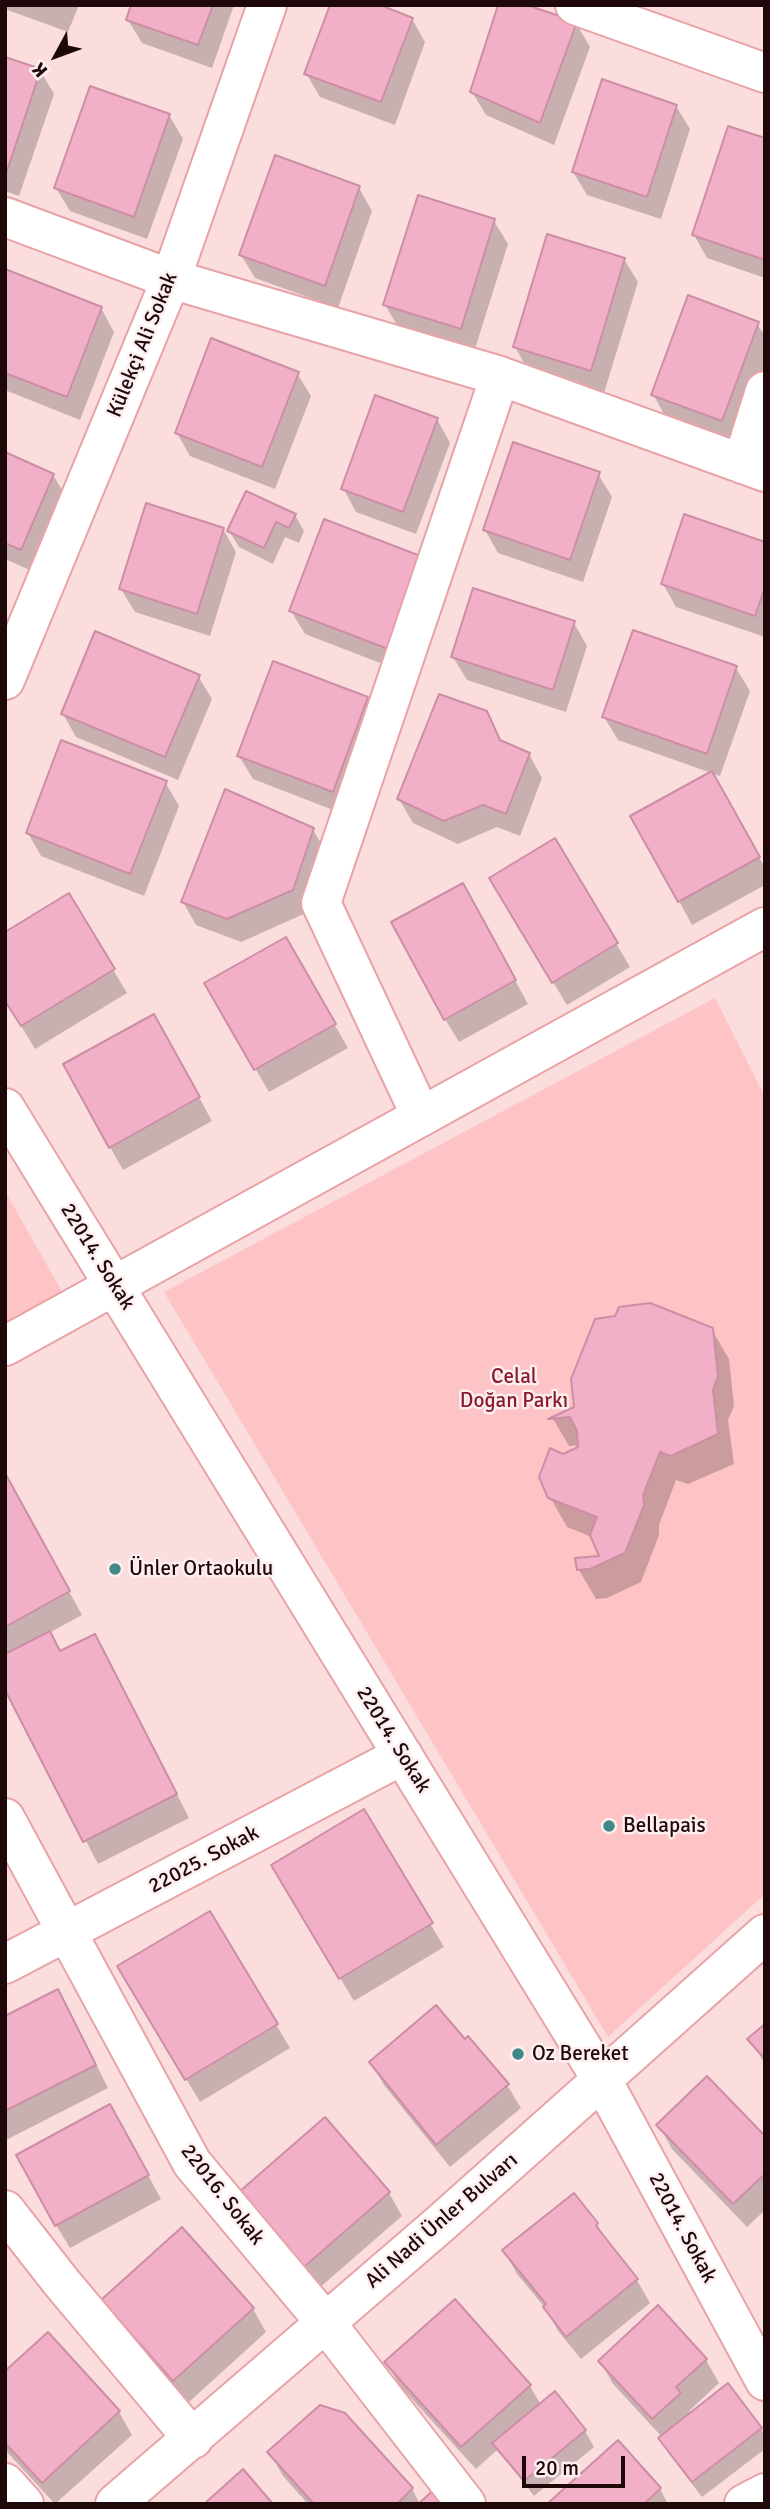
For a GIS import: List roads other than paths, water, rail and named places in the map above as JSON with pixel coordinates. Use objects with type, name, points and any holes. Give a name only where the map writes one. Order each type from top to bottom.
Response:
[{"type":"street","name":"Külekçi Ali Sokak","points":[[5,680],[171,279],[267,5]]},
{"type":"street","points":[[575,5],[765,73]]},
{"type":"street","points":[[5,218],[171,279],[500,376],[754,468],[765,390]]},
{"type":"street","points":[[421,1116],[321,903],[500,376]]},
{"type":"street","points":[[5,1346],[765,927]]},
{"type":"street","name":"22014. Sokak","points":[[5,1108],[602,2080],[765,2381]]},
{"type":"street","name":"22025. Sokak","points":[[5,1964],[403,1755]]},
{"type":"street","name":"22016. Sokak","points":[[5,1818],[192,2163],[326,2322],[466,2504]]},
{"type":"street","name":"Ali Nadi Ünler Bulvarı","points":[[115,2504],[193,2439],[765,1934]]},
{"type":"street","points":[[5,2210],[71,2294],[193,2439]]},
{"type":"street","points":[[5,2483],[24,2504]]},
{"type":"street","points":[[744,2504],[765,2493]]},
{"type":"place","name":"Ünler Ortaokulu","points":[[115,1569]]},
{"type":"place","name":"Bellapais","points":[[609,1826]]},
{"type":"place","name":"Oz Bereket","points":[[518,2054]]},
{"type":"park label","name":"Celal Doğan Parkı","points":[[514,1389]]}]
